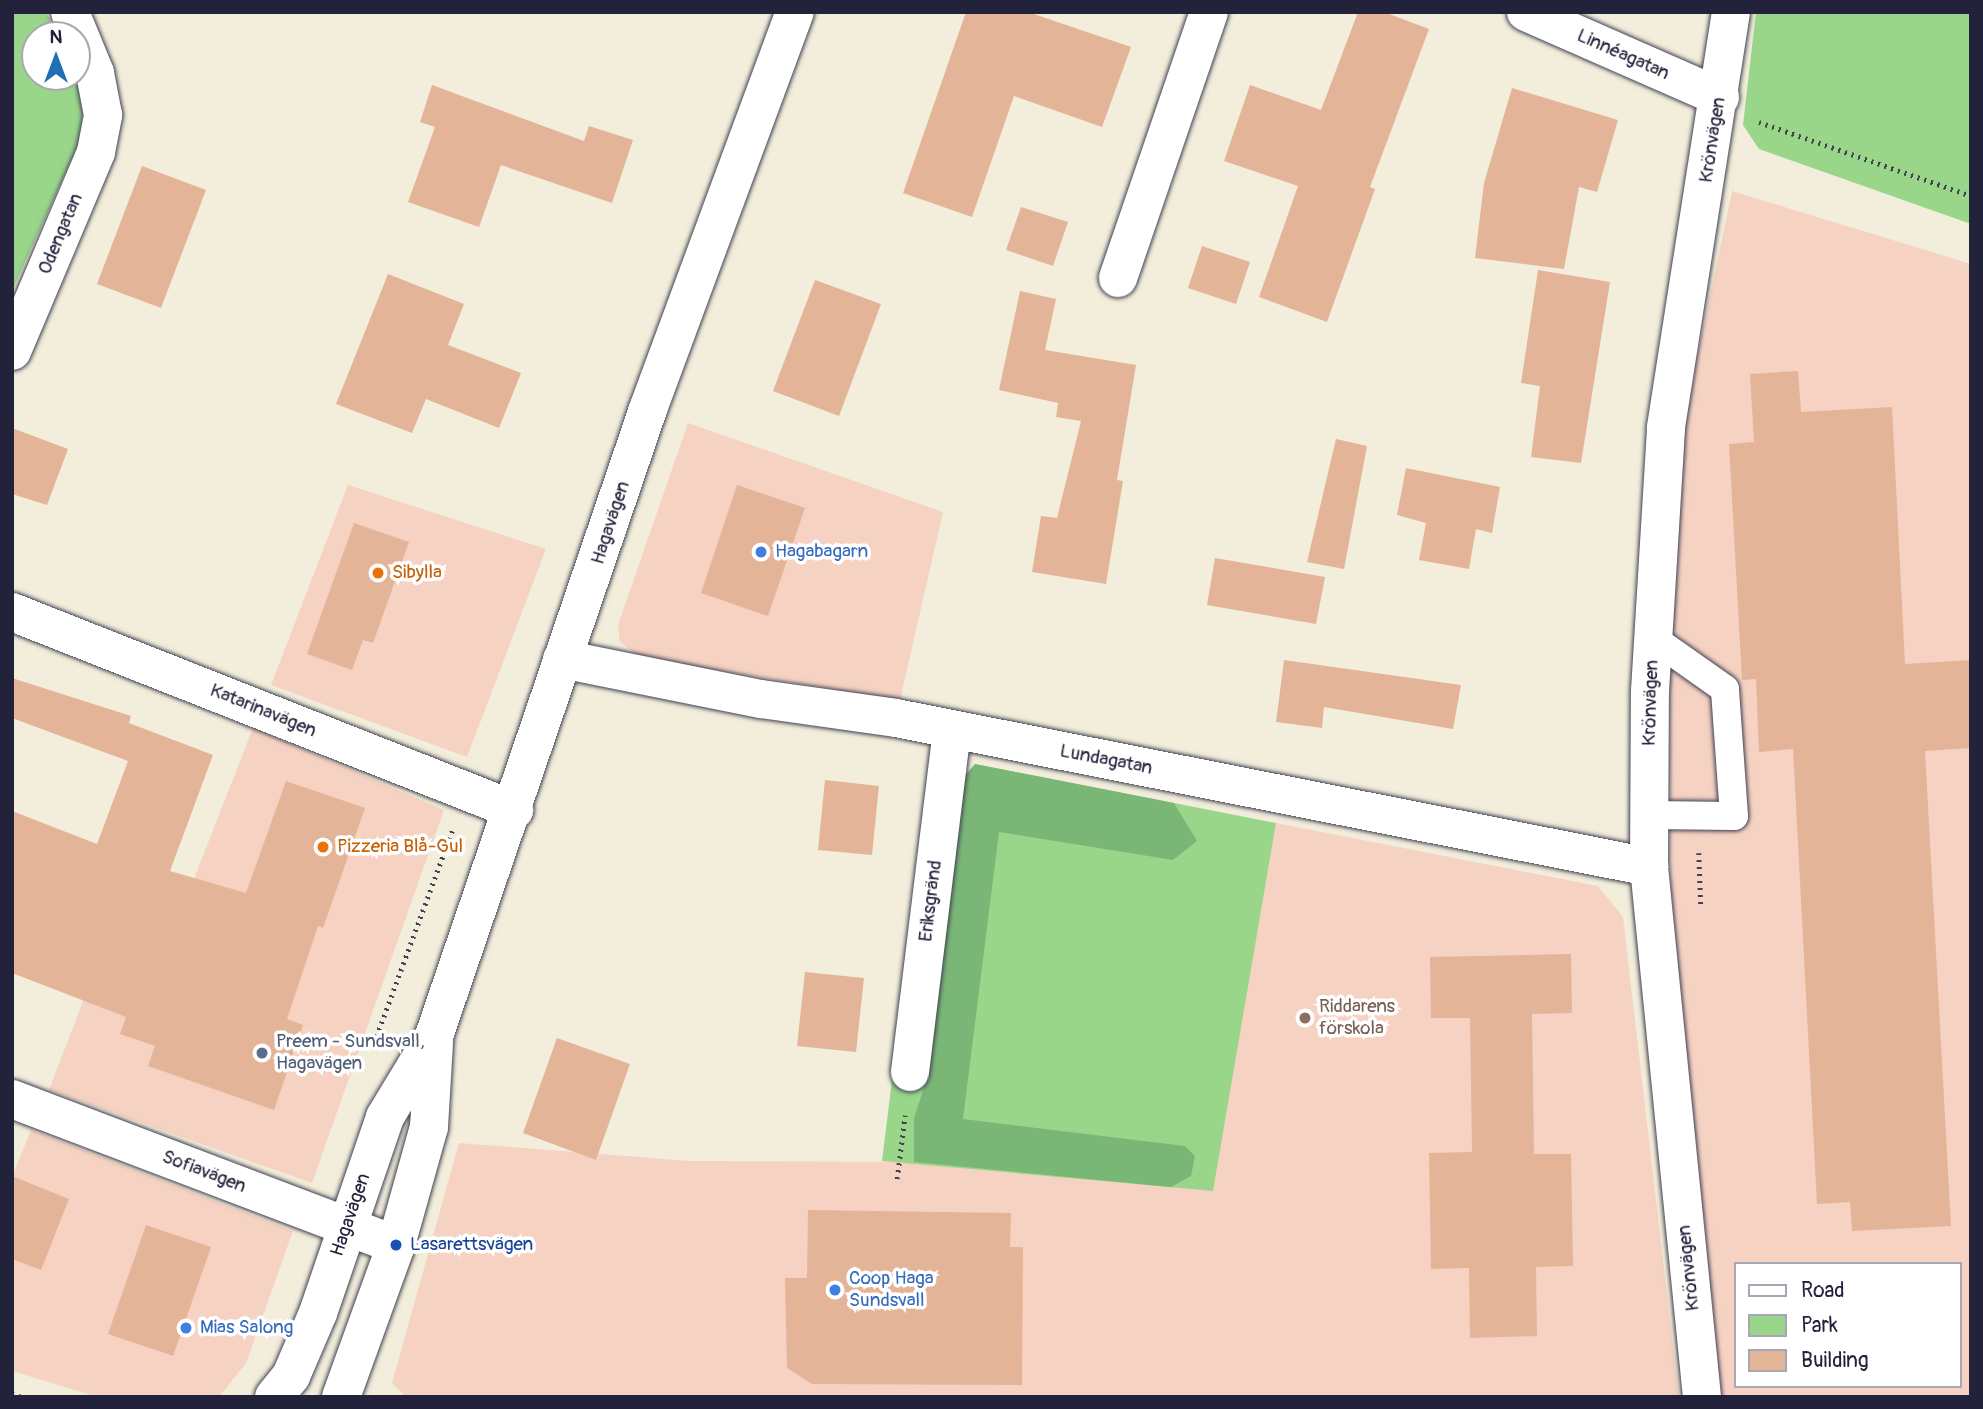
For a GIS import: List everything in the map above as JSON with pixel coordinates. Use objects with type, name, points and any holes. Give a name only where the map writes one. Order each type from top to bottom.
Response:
[{"type":"street","name":"Odengatan","points":[[12,351],[96,152],[103,115],[96,73],[70,12]]},
{"type":"street","name":"Hagavägen","points":[[274,1397],[291,1376],[348,1226],[385,1118],[434,1036],[514,810],[562,659],[648,410],[795,12]]},
{"type":"street","points":[[1118,278],[1209,12]]},
{"type":"street","name":"Linnéagatan","points":[[1525,12],[1720,97]]},
{"type":"street","name":"Krönvägen","points":[[1702,1397],[1649,867],[1650,815],[1654,639],[1666,427],[1720,97],[1731,12]]},
{"type":"street","name":"Katarinavägen","points":[[12,612],[514,810]]},
{"type":"street","name":"Lundagatan","points":[[562,659],[761,699],[952,730],[1649,867]]},
{"type":"street","name":"Eriksgränd","points":[[910,1072],[952,730]]},
{"type":"street","name":"Hagavägen","points":[[341,1397],[396,1245],[429,1127],[434,1036]]},
{"type":"street","name":"Sofiavägen","points":[[12,1099],[396,1245]]},
{"type":"lane","points":[[1650,815],[1734,816],[1725,689],[1654,639]]},
{"type":"path","points":[[1720,97],[1756,121],[1971,195]]},
{"type":"path","points":[[897,1179],[910,1072]]},
{"type":"path","points":[[12,1394],[22,1397]]},
{"type":"shaded area","points":[[1732,191],[1971,264],[1971,1397],[1720,1397],[1671,971],[1670,678],[1682,430]]},
{"type":"shaded area","points":[[688,423],[943,512],[900,700],[642,658],[620,642],[618,625]]},
{"type":"shaded area","points":[[348,485],[546,549],[467,757],[271,685]]},
{"type":"shaded area","points":[[253,728],[444,810],[312,1183],[49,1090],[121,902],[181,912]]},
{"type":"shaded area","points":[[1276,823],[1598,886],[1623,917],[1679,1397],[406,1397],[392,1383],[459,1143],[689,1161],[914,1162],[1218,1149]]},
{"type":"shaded area","points":[[31,1130],[293,1231],[246,1363],[219,1397],[98,1397],[12,1371],[12,1177]]},
{"type":"green space","points":[[12,12],[46,12],[50,21],[21,21],[21,91],[79,91],[83,114],[78,145],[12,291]]},
{"type":"green space","points":[[1756,12],[1971,12],[1971,224],[1759,149],[1743,125]]},
{"type":"green space","points":[[975,764],[1276,823],[1213,1191],[882,1161],[892,1080],[922,1084]]},
{"type":"green space","points":[[975,764],[1174,803],[1197,841],[1173,860],[999,832],[963,1119],[1185,1146],[1195,1156],[1191,1176],[1171,1187],[914,1162],[914,1118],[923,1091],[960,781]]},
{"type":"building","points":[[966,12],[1028,12],[1131,47],[1102,127],[1014,96],[972,217],[903,193]]},
{"type":"building","points":[[1358,12],[1384,12],[1429,29],[1370,187],[1375,189],[1327,322],[1259,297],[1298,186],[1224,161],[1250,85],[1321,110]]},
{"type":"building","points":[[432,85],[584,141],[589,126],[633,140],[612,203],[501,165],[479,227],[408,202],[435,127],[420,122]]},
{"type":"building","points":[[1512,88],[1618,120],[1597,192],[1579,187],[1564,269],[1475,258],[1484,183]]},
{"type":"building","points":[[142,166],[206,190],[161,308],[97,284]]},
{"type":"building","points":[[1021,207],[1068,222],[1053,266],[1006,250]]},
{"type":"building","points":[[1202,246],[1250,262],[1236,304],[1188,288]]},
{"type":"building","points":[[1538,270],[1610,282],[1581,463],[1531,457],[1540,386],[1521,383]]},
{"type":"building","points":[[388,274],[464,304],[448,345],[521,373],[499,428],[426,399],[412,433],[336,404]]},
{"type":"building","points":[[815,280],[881,304],[839,416],[773,391]]},
{"type":"building","points":[[1020,291],[1056,299],[1045,350],[1136,365],[1117,480],[1123,481],[1106,584],[1032,572],[1041,516],[1057,518],[1081,421],[1056,417],[1058,403],[999,390]]},
{"type":"building","points":[[1798,371],[1801,412],[1892,407],[1905,664],[1971,660],[1971,748],[1925,751],[1951,1226],[1852,1231],[1850,1202],[1817,1204],[1793,749],[1759,752],[1756,679],[1742,680],[1729,444],[1754,442],[1750,374]]},
{"type":"building","points":[[12,428],[68,449],[47,505],[12,494]]},
{"type":"building","points":[[1336,439],[1367,446],[1344,569],[1307,562]]},
{"type":"building","points":[[1406,468],[1500,487],[1492,533],[1476,529],[1469,569],[1419,560],[1426,523],[1397,515]]},
{"type":"building","points":[[737,485],[805,508],[768,616],[701,593]]},
{"type":"building","points":[[354,523],[409,542],[373,643],[363,640],[352,670],[307,654]]},
{"type":"building","points":[[1215,558],[1325,577],[1316,624],[1207,605]]},
{"type":"building","points":[[1284,660],[1461,685],[1453,729],[1324,707],[1322,728],[1276,722]]},
{"type":"building","points":[[12,678],[131,716],[129,723],[213,755],[170,871],[246,893],[286,781],[365,808],[323,928],[318,926],[287,1019],[303,1025],[274,1110],[148,1066],[155,1046],[120,1034],[126,1017],[12,973],[12,811],[97,844],[128,761],[12,718]]},
{"type":"building","points":[[825,780],[879,786],[872,855],[818,850]]},
{"type":"building","points":[[1571,954],[1572,1013],[1532,1014],[1534,1154],[1571,1154],[1573,1266],[1536,1267],[1537,1336],[1470,1338],[1469,1268],[1431,1269],[1429,1153],[1472,1152],[1470,1018],[1431,1018],[1430,957]]},
{"type":"building","points":[[805,972],[864,978],[856,1052],[797,1046]]},
{"type":"building","points":[[557,1038],[630,1064],[596,1160],[523,1133]]},
{"type":"building","points":[[12,1176],[69,1199],[41,1270],[12,1259]]},
{"type":"building","points":[[808,1210],[1011,1213],[1010,1247],[1023,1247],[1022,1385],[812,1384],[787,1368],[785,1278],[807,1278]]},
{"type":"building","points":[[146,1225],[211,1247],[173,1356],[108,1334]]},
{"type":"place","name":"Hagabagarn","points":[[761,552]]},
{"type":"place","name":"Sibylla","points":[[378,573]]},
{"type":"place","name":"Pizzeria Blå-Gul","points":[[323,847]]},
{"type":"place","name":"Riddarens förskola","points":[[1305,1018]]},
{"type":"place","name":"Preem - Sundsvall, Hagavägen","points":[[262,1053]]},
{"type":"place","name":"Lasarettsvägen","points":[[396,1245]]},
{"type":"place","name":"Coop Haga Sundsvall","points":[[835,1290]]},
{"type":"place","name":"Mias Salong","points":[[186,1328]]}]
